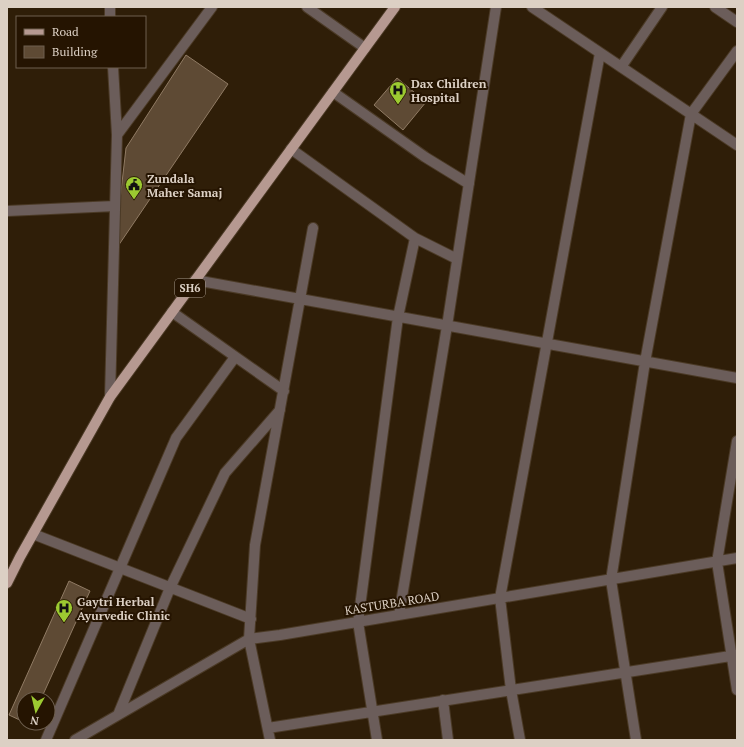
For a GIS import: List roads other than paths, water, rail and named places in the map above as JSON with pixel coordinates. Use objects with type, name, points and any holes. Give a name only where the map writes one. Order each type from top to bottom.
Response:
[{"type":"main road","name":"SH6","points":[[7,583],[110,397],[395,7]]},
{"type":"street","points":[[117,135],[212,7]]},
{"type":"street","points":[[307,7],[365,48]]},
{"type":"street","points":[[399,615],[447,326],[496,7]]},
{"type":"street","points":[[532,7],[737,145]]},
{"type":"street","points":[[621,67],[662,7]]},
{"type":"street","points":[[715,7],[737,22]]},
{"type":"street","points":[[636,740],[611,580],[645,362],[691,114],[737,52]]},
{"type":"street","points":[[520,740],[500,598],[600,53]]},
{"type":"street","points":[[110,397],[117,135],[113,68]]},
{"type":"street","points":[[333,92],[425,157],[469,184]]},
{"type":"street","points":[[291,149],[415,238],[457,259]]},
{"type":"street","points":[[7,211],[115,206]]},
{"type":"street","points":[[270,740],[249,639],[255,545],[313,228]]},
{"type":"street","points":[[377,740],[358,622],[398,317],[415,238]]},
{"type":"street","points":[[195,280],[737,378]]},
{"type":"street","points":[[172,312],[284,391]]},
{"type":"street","points":[[46,740],[176,438],[235,357]]},
{"type":"street","points":[[118,715],[170,588],[225,473],[280,410]]},
{"type":"street","points":[[737,441],[717,562],[734,655],[737,690]]},
{"type":"street","points":[[33,534],[251,619]]},
{"type":"street","name":"KASTURBA ROAD","points":[[75,740],[249,639],[737,558]]},
{"type":"street","points":[[268,728],[734,655]]},
{"type":"street","points":[[443,700],[448,740]]},
{"type":"place","name":"Dax Children Hospital","points":[[398,105]]},
{"type":"place","name":"Zundala Maher Samaj","points":[[134,200]]},
{"type":"place","name":"Gaytri Herbal Ayurvedic Clinic","points":[[64,623]]}]
